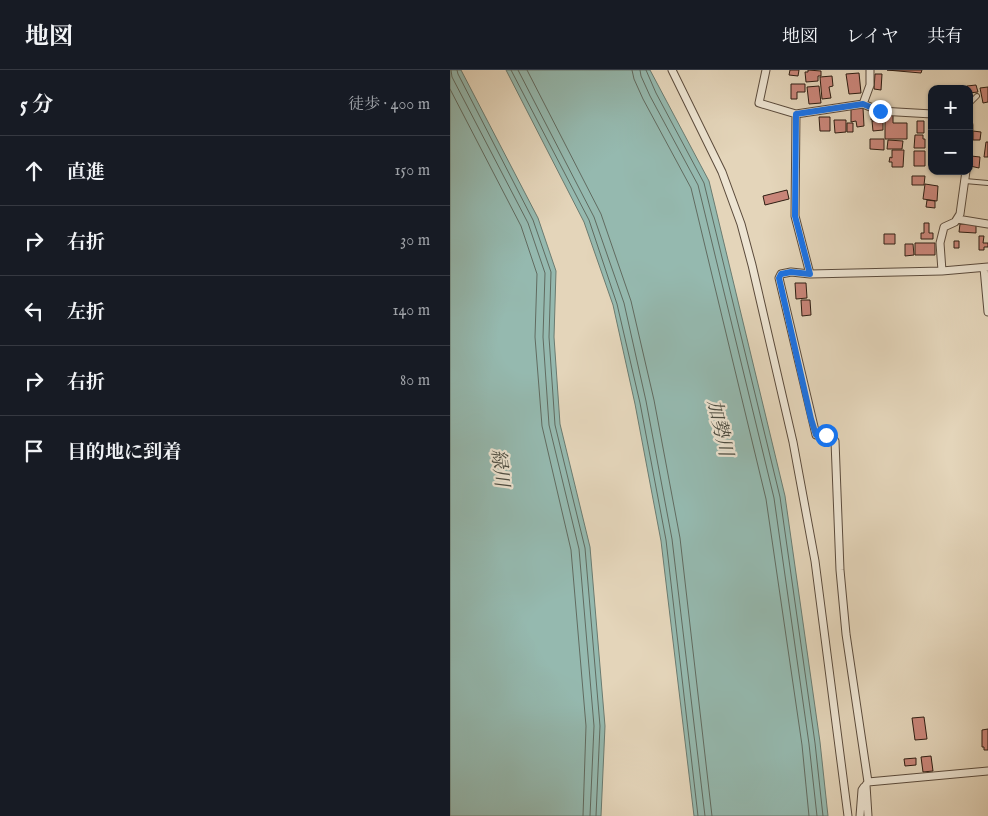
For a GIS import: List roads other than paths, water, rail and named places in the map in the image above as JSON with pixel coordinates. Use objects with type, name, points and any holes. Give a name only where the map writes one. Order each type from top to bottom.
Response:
[{"type":"street","points":[[672,70],[722,172],[741,224],[752,265],[793,442],[815,561],[848,816]]},
{"type":"street","points":[[766,70],[759,103],[796,114],[863,104],[880,111],[928,114]]},
{"type":"street","points":[[863,104],[870,85],[870,70]]},
{"type":"street","points":[[796,114],[795,216],[810,274]]},
{"type":"street","points":[[942,271],[940,243],[944,227],[957,219],[960,214],[966,175]]},
{"type":"street","points":[[957,219],[988,224]]},
{"type":"street","points":[[868,816],[867,783],[846,634],[840,570],[835,441],[832,436],[816,435],[779,278],[781,274],[791,272],[810,274],[986,268],[988,312]]},
{"type":"street","points":[[860,816],[862,790],[867,783],[988,771]]},
{"type":"lane","points":[[973,100],[977,96]]},
{"type":"lane","points":[[965,180],[988,183]]},
{"type":"water","name":"緑川","points":[[450,70],[461,70],[538,218],[556,271],[554,337],[560,424],[590,547],[605,726],[601,816],[450,816]]},
{"type":"water","name":"加勢川","points":[[506,70],[650,70],[709,181],[785,496],[820,742],[828,816],[694,816],[661,541],[635,404],[613,305],[584,222]]}]
